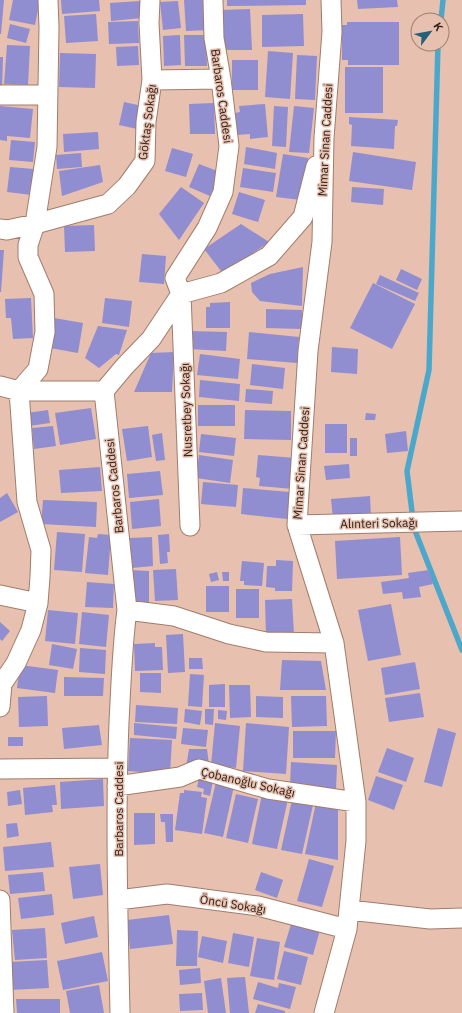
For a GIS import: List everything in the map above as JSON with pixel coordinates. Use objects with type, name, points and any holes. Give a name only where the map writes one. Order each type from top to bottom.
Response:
[{"type":"street","points":[[0,707],[1,685],[16,663],[31,630],[38,603],[40,577],[41,550],[27,502],[19,391],[38,369],[45,332],[44,294],[28,256],[28,245],[35,224],[47,147],[48,0]]},
{"type":"street","name":"Göktaş Sokağı","points":[[0,229],[7,230],[35,224],[108,204],[127,186],[145,162],[146,122],[152,80],[149,23],[150,0]]},
{"type":"street","name":"Barbaros Caddesi","points":[[181,294],[175,278],[207,228],[223,192],[229,146],[221,79],[214,38],[213,0]]},
{"type":"street","name":"Mimar Sinan Caddesi","points":[[324,1013],[348,920],[356,841],[356,802],[334,643],[297,525],[308,351],[322,242],[324,138],[332,32],[330,0]]},
{"type":"street","points":[[152,80],[221,79]]},
{"type":"street","points":[[0,95],[48,95]]},
{"type":"street","points":[[0,386],[19,391],[104,391],[151,339],[181,294],[221,284],[269,256],[303,216],[324,138]]},
{"type":"street","name":"Nusretbey Sokağı","points":[[181,294],[190,526]]},
{"type":"street","name":"Barbaros Caddesi","points":[[104,391],[128,610],[123,639],[117,777],[120,1013]]},
{"type":"street","name":"Alınteri Sokağı","points":[[297,525],[462,521]]},
{"type":"street","points":[[0,595],[38,603]]},
{"type":"street","points":[[128,610],[174,616],[229,634],[266,642],[334,643]]},
{"type":"street","name":"Çobanoğlu Sokağı","points":[[0,769],[117,777],[180,777],[199,769],[268,789],[356,802]]},
{"type":"street","name":"Öncü Sokağı","points":[[118,900],[167,894],[348,920],[462,918]]},
{"type":"street","points":[[0,900],[4,1013]]},
{"type":"building","points":[[0,0],[4,0],[1,34],[0,34]]},
{"type":"building","points":[[13,0],[40,0],[35,25],[9,20]]},
{"type":"building","points":[[61,0],[99,0],[100,11],[62,14]]},
{"type":"building","points":[[184,0],[207,0],[209,30],[186,31]]},
{"type":"building","points":[[227,0],[306,0],[306,5],[227,6]]},
{"type":"building","points":[[357,0],[397,0],[398,7],[358,9]]},
{"type":"building","points":[[140,1],[142,18],[111,21],[110,3]]},
{"type":"building","points":[[178,1],[181,28],[163,30],[160,2]]},
{"type":"building","points":[[250,9],[252,50],[223,50],[221,10]]},
{"type":"building","points":[[96,14],[98,41],[66,43],[64,16]]},
{"type":"building","points":[[303,14],[304,46],[262,47],[262,15]]},
{"type":"building","points":[[138,21],[139,43],[109,44],[108,22]]},
{"type":"building","points":[[347,22],[399,22],[399,65],[348,65],[348,60],[342,60],[342,25],[347,25]]},
{"type":"building","points":[[10,24],[30,29],[26,43],[7,38]]},
{"type":"building","points":[[180,35],[181,65],[164,66],[163,36]]},
{"type":"building","points":[[184,35],[206,35],[207,66],[185,66]]},
{"type":"building","points":[[7,45],[30,46],[28,85],[4,84]]},
{"type":"building","points":[[138,46],[139,65],[117,66],[116,47]]},
{"type":"building","points":[[268,51],[293,53],[290,99],[265,97]]},
{"type":"building","points":[[60,53],[96,54],[95,88],[59,87]]},
{"type":"building","points":[[297,55],[317,56],[315,100],[295,99]]},
{"type":"building","points":[[0,57],[3,57],[2,91],[0,91]]},
{"type":"building","points":[[232,60],[258,60],[258,90],[232,90]]},
{"type":"building","points":[[345,67],[383,67],[383,113],[345,113]]},
{"type":"building","points":[[124,102],[142,106],[137,129],[119,125]]},
{"type":"building","points":[[214,103],[215,134],[190,134],[189,104]]},
{"type":"building","points":[[265,104],[268,137],[250,139],[250,134],[237,135],[235,113],[240,112],[239,106]]},
{"type":"building","points":[[0,106],[33,109],[30,138],[7,136],[7,141],[0,140]]},
{"type":"building","points":[[274,106],[288,107],[286,147],[272,146]]},
{"type":"building","points":[[294,106],[314,108],[309,153],[289,152]]},
{"type":"building","points":[[349,117],[398,120],[397,126],[395,126],[394,149],[351,146],[352,125],[349,124]]},
{"type":"building","points":[[98,132],[99,149],[64,152],[63,134]]},
{"type":"building","points":[[11,140],[35,142],[33,162],[9,160]]},
{"type":"building","points":[[246,147],[277,153],[275,169],[244,164]]},
{"type":"building","points":[[172,148],[193,154],[186,177],[165,171]]},
{"type":"building","points":[[353,152],[416,162],[412,190],[349,181]]},
{"type":"building","points":[[81,153],[82,167],[57,169],[56,155]]},
{"type":"building","points":[[283,154],[308,158],[301,200],[276,197]]},
{"type":"building","points":[[199,164],[220,172],[210,196],[189,187]]},
{"type":"building","points":[[100,165],[103,182],[62,196],[59,171]]},
{"type":"building","points":[[10,167],[34,169],[32,195],[7,192]]},
{"type":"building","points":[[243,168],[276,173],[273,192],[240,187]]},
{"type":"building","points":[[181,187],[204,203],[179,240],[159,214]]},
{"type":"building","points":[[352,187],[384,189],[383,205],[351,202]]},
{"type":"building","points":[[239,192],[265,200],[258,222],[232,214]]},
{"type":"building","points":[[241,224],[269,242],[230,269],[221,271],[204,249]]},
{"type":"building","points":[[94,225],[95,251],[65,252],[64,226]]},
{"type":"building","points":[[0,250],[4,250],[1,292],[0,292]]},
{"type":"building","points":[[142,254],[166,256],[164,284],[139,282]]},
{"type":"building","points":[[303,267],[302,306],[260,301],[252,292],[251,283],[270,274]]},
{"type":"building","points":[[401,269],[422,279],[417,290],[396,280]]},
{"type":"building","points":[[380,275],[419,293],[415,301],[376,284]]},
{"type":"building","points":[[373,283],[415,304],[392,349],[350,328]]},
{"type":"building","points":[[31,298],[33,338],[13,339],[11,318],[6,318],[5,299]]},
{"type":"building","points":[[105,298],[132,301],[129,327],[102,323]]},
{"type":"building","points":[[230,302],[230,328],[206,328],[206,307],[210,307],[210,303]]},
{"type":"building","points":[[266,309],[302,310],[302,329],[266,328]]},
{"type":"building","points":[[54,318],[83,323],[78,353],[50,348]]},
{"type":"building","points":[[98,326],[127,330],[119,355],[116,354],[99,368],[85,358]]},
{"type":"building","points":[[189,331],[227,332],[226,351],[188,349]]},
{"type":"building","points":[[249,332],[299,337],[297,363],[247,359]]},
{"type":"building","points":[[332,347],[358,349],[357,374],[331,372]]},
{"type":"building","points":[[174,352],[172,392],[134,392],[151,353]]},
{"type":"building","points":[[200,354],[240,359],[238,379],[197,375]]},
{"type":"building","points":[[252,364],[285,368],[283,389],[250,385]]},
{"type":"building","points":[[200,380],[240,384],[239,401],[199,397]]},
{"type":"building","points":[[246,389],[273,391],[272,404],[245,402]]},
{"type":"building","points":[[198,405],[235,405],[235,426],[198,426]]},
{"type":"building","points":[[91,408],[96,439],[60,445],[55,413]]},
{"type":"building","points":[[48,410],[50,423],[29,426],[27,413]]},
{"type":"building","points":[[245,410],[291,411],[291,440],[244,439]]},
{"type":"building","points":[[366,413],[376,414],[375,420],[365,420]]},
{"type":"building","points":[[325,424],[347,424],[347,453],[325,453]]},
{"type":"building","points":[[53,426],[56,446],[34,449],[32,428]]},
{"type":"building","points":[[148,426],[152,457],[127,461],[122,429]]},
{"type":"building","points":[[406,431],[408,451],[387,453],[385,434]]},
{"type":"building","points":[[162,433],[165,460],[156,461],[152,435]]},
{"type":"building","points":[[201,434],[236,438],[234,456],[199,452]]},
{"type":"building","points":[[350,438],[357,438],[357,456],[350,456]]},
{"type":"building","points":[[199,455],[233,460],[230,483],[196,478]]},
{"type":"building","points":[[258,455],[296,458],[293,489],[259,486],[260,478],[256,477]]},
{"type":"building","points":[[349,464],[350,478],[326,480],[324,466]]},
{"type":"building","points":[[100,467],[102,491],[61,493],[59,470]]},
{"type":"building","points":[[160,471],[163,495],[129,498],[127,474]]},
{"type":"building","points":[[203,482],[238,485],[236,507],[201,504]]},
{"type":"building","points":[[243,488],[290,492],[287,519],[241,514]]},
{"type":"building","points":[[7,493],[18,512],[0,522],[0,498]]},
{"type":"building","points":[[370,496],[371,516],[333,519],[331,499]]},
{"type":"building","points":[[159,499],[161,526],[132,529],[130,502]]},
{"type":"building","points":[[43,500],[97,502],[96,527],[41,524]]},
{"type":"building","points":[[57,532],[85,534],[82,572],[54,570]]},
{"type":"building","points":[[98,534],[111,535],[108,575],[85,573],[89,537],[97,538]]},
{"type":"building","points":[[169,534],[170,552],[167,552],[168,563],[160,564],[158,535]]},
{"type":"building","points":[[152,537],[153,566],[132,568],[130,538]]},
{"type":"building","points":[[400,537],[402,575],[337,579],[335,541]]},
{"type":"building","points":[[276,560],[293,561],[292,591],[275,591],[275,588],[266,587],[267,566],[276,566]]},
{"type":"building","points":[[242,561],[264,563],[262,586],[244,585],[244,581],[240,581]]},
{"type":"building","points":[[176,569],[178,600],[155,601],[153,570]]},
{"type":"building","points":[[131,570],[149,571],[149,604],[130,603]]},
{"type":"building","points":[[429,570],[433,584],[419,587],[421,597],[403,599],[402,592],[383,594],[381,582],[409,578],[408,573]]},
{"type":"building","points":[[217,572],[219,580],[211,582],[209,574]]},
{"type":"building","points":[[222,572],[229,572],[229,581],[223,581]]},
{"type":"building","points":[[87,582],[114,584],[113,608],[85,607]]},
{"type":"building","points":[[206,586],[229,586],[229,612],[206,612]]},
{"type":"building","points":[[236,589],[259,589],[259,618],[236,618]]},
{"type":"building","points":[[292,599],[294,635],[266,636],[265,600]]},
{"type":"building","points":[[391,604],[401,655],[368,661],[358,610]]},
{"type":"building","points":[[48,610],[78,613],[75,644],[45,641]]},
{"type":"building","points":[[82,612],[109,615],[106,647],[79,644]]},
{"type":"building","points":[[0,622],[10,631],[2,641],[0,639]]},
{"type":"building","points":[[183,634],[185,672],[168,673],[166,635]]},
{"type":"building","points":[[155,643],[155,647],[162,647],[163,670],[135,671],[134,644]]},
{"type":"building","points":[[52,644],[77,649],[73,669],[49,665]]},
{"type":"building","points":[[80,648],[106,650],[105,674],[79,672]]},
{"type":"building","points":[[189,658],[202,658],[203,669],[189,669]]},
{"type":"building","points":[[282,660],[321,661],[326,690],[280,690]]},
{"type":"building","points":[[415,662],[420,689],[385,695],[381,668]]},
{"type":"building","points":[[20,665],[58,670],[55,693],[17,688]]},
{"type":"building","points":[[140,673],[161,673],[161,693],[140,692]]},
{"type":"building","points":[[190,674],[204,675],[202,707],[188,706]]},
{"type":"building","points":[[64,677],[104,678],[103,696],[64,696]]},
{"type":"building","points":[[225,684],[225,707],[209,707],[209,685]]},
{"type":"building","points":[[229,685],[250,685],[251,717],[230,718]]},
{"type":"building","points":[[420,693],[424,717],[389,722],[385,698]]},
{"type":"building","points":[[47,696],[48,726],[19,727],[18,697]]},
{"type":"building","points":[[256,696],[283,697],[283,718],[256,717]]},
{"type":"building","points":[[291,696],[326,696],[327,726],[292,727]]},
{"type":"building","points":[[136,705],[178,708],[177,724],[135,722]]},
{"type":"building","points":[[185,709],[202,711],[200,725],[184,722]]},
{"type":"building","points":[[205,709],[214,709],[213,725],[205,724]]},
{"type":"building","points":[[218,710],[227,711],[226,720],[218,719]]},
{"type":"building","points":[[134,723],[177,727],[176,739],[134,735]]},
{"type":"building","points":[[215,723],[240,726],[236,768],[211,765]]},
{"type":"building","points":[[246,723],[289,727],[286,774],[243,771]]},
{"type":"building","points":[[99,725],[102,745],[64,749],[62,728]]},
{"type":"building","points":[[183,728],[208,730],[206,747],[181,744]]},
{"type":"building","points":[[438,728],[456,733],[442,787],[424,782]]},
{"type":"building","points":[[293,731],[336,731],[335,758],[293,758]]},
{"type":"building","points":[[8,737],[23,737],[23,746],[8,746]]},
{"type":"building","points":[[130,738],[172,740],[170,774],[128,771]]},
{"type":"building","points":[[387,748],[414,758],[406,782],[378,772]]},
{"type":"building","points":[[189,749],[207,749],[209,765],[186,767]]},
{"type":"building","points":[[291,762],[337,765],[336,790],[290,787]]},
{"type":"building","points":[[376,776],[403,785],[394,810],[368,800]]},
{"type":"building","points":[[199,778],[213,781],[210,796],[203,794],[204,789],[197,787]]},
{"type":"building","points":[[103,779],[104,806],[61,809],[60,782]]},
{"type":"building","points":[[216,782],[234,786],[223,837],[204,833]]},
{"type":"building","points":[[55,785],[57,805],[52,805],[53,812],[25,815],[23,788]]},
{"type":"building","points":[[20,790],[22,804],[8,806],[7,792]]},
{"type":"building","points":[[184,790],[202,792],[201,797],[207,798],[202,834],[175,830],[180,793],[184,793]]},
{"type":"building","points":[[236,794],[258,799],[248,843],[226,838]]},
{"type":"building","points":[[262,794],[288,799],[277,849],[252,844]]},
{"type":"building","points":[[292,800],[313,805],[302,854],[281,850]]},
{"type":"building","points":[[316,803],[338,808],[338,860],[305,854]]},
{"type":"building","points":[[134,813],[155,813],[155,844],[134,845]]},
{"type":"building","points":[[160,814],[173,814],[173,842],[166,842],[165,822],[161,822]]},
{"type":"building","points":[[17,823],[19,836],[7,838],[6,824]]},
{"type":"building","points":[[51,842],[54,867],[5,871],[3,847]]},
{"type":"building","points":[[309,859],[334,866],[322,907],[297,901]]},
{"type":"building","points":[[100,864],[103,895],[73,899],[69,867]]},
{"type":"building","points":[[43,872],[45,891],[10,894],[8,875]]},
{"type":"building","points":[[261,872],[283,880],[277,898],[255,890]]},
{"type":"building","points":[[52,894],[54,915],[21,919],[18,898]]},
{"type":"building","points":[[169,915],[173,944],[130,949],[127,920]]},
{"type":"building","points":[[94,916],[98,937],[65,944],[61,923]]},
{"type":"building","points":[[292,921],[320,930],[313,955],[284,947]]},
{"type":"building","points":[[45,928],[47,958],[15,960],[12,930]]},
{"type":"building","points":[[177,930],[198,931],[197,966],[176,966]]},
{"type":"building","points":[[233,933],[254,937],[249,967],[228,963]]},
{"type":"building","points":[[202,936],[227,941],[223,963],[198,957]]},
{"type":"building","points":[[257,938],[280,942],[274,980],[250,976]]},
{"type":"building","points":[[284,951],[308,957],[301,985],[277,979]]},
{"type":"building","points":[[102,952],[108,981],[63,990],[57,961]]},
{"type":"building","points":[[47,960],[49,988],[10,990],[9,962]]},
{"type":"building","points":[[200,968],[201,983],[180,985],[179,970]]},
{"type":"building","points":[[245,977],[249,1013],[230,1013],[227,978]]},
{"type":"building","points":[[221,978],[226,1013],[208,1013],[204,981]]},
{"type":"building","points":[[258,982],[278,988],[279,983],[296,987],[290,1009],[253,999]]},
{"type":"building","points":[[99,985],[104,1013],[70,1013],[66,991]]},
{"type":"building","points":[[202,993],[203,1010],[180,1011],[179,994]]},
{"type":"building","points":[[16,999],[60,999],[60,1013],[17,1013]]},
{"type":"building","points":[[258,1004],[285,1011],[285,1013],[255,1013]]},
{"type":"waterway","points":[[442,12],[443,0]]},
{"type":"waterway","points":[[438,52],[429,370],[407,471],[414,528],[462,650]]}]
